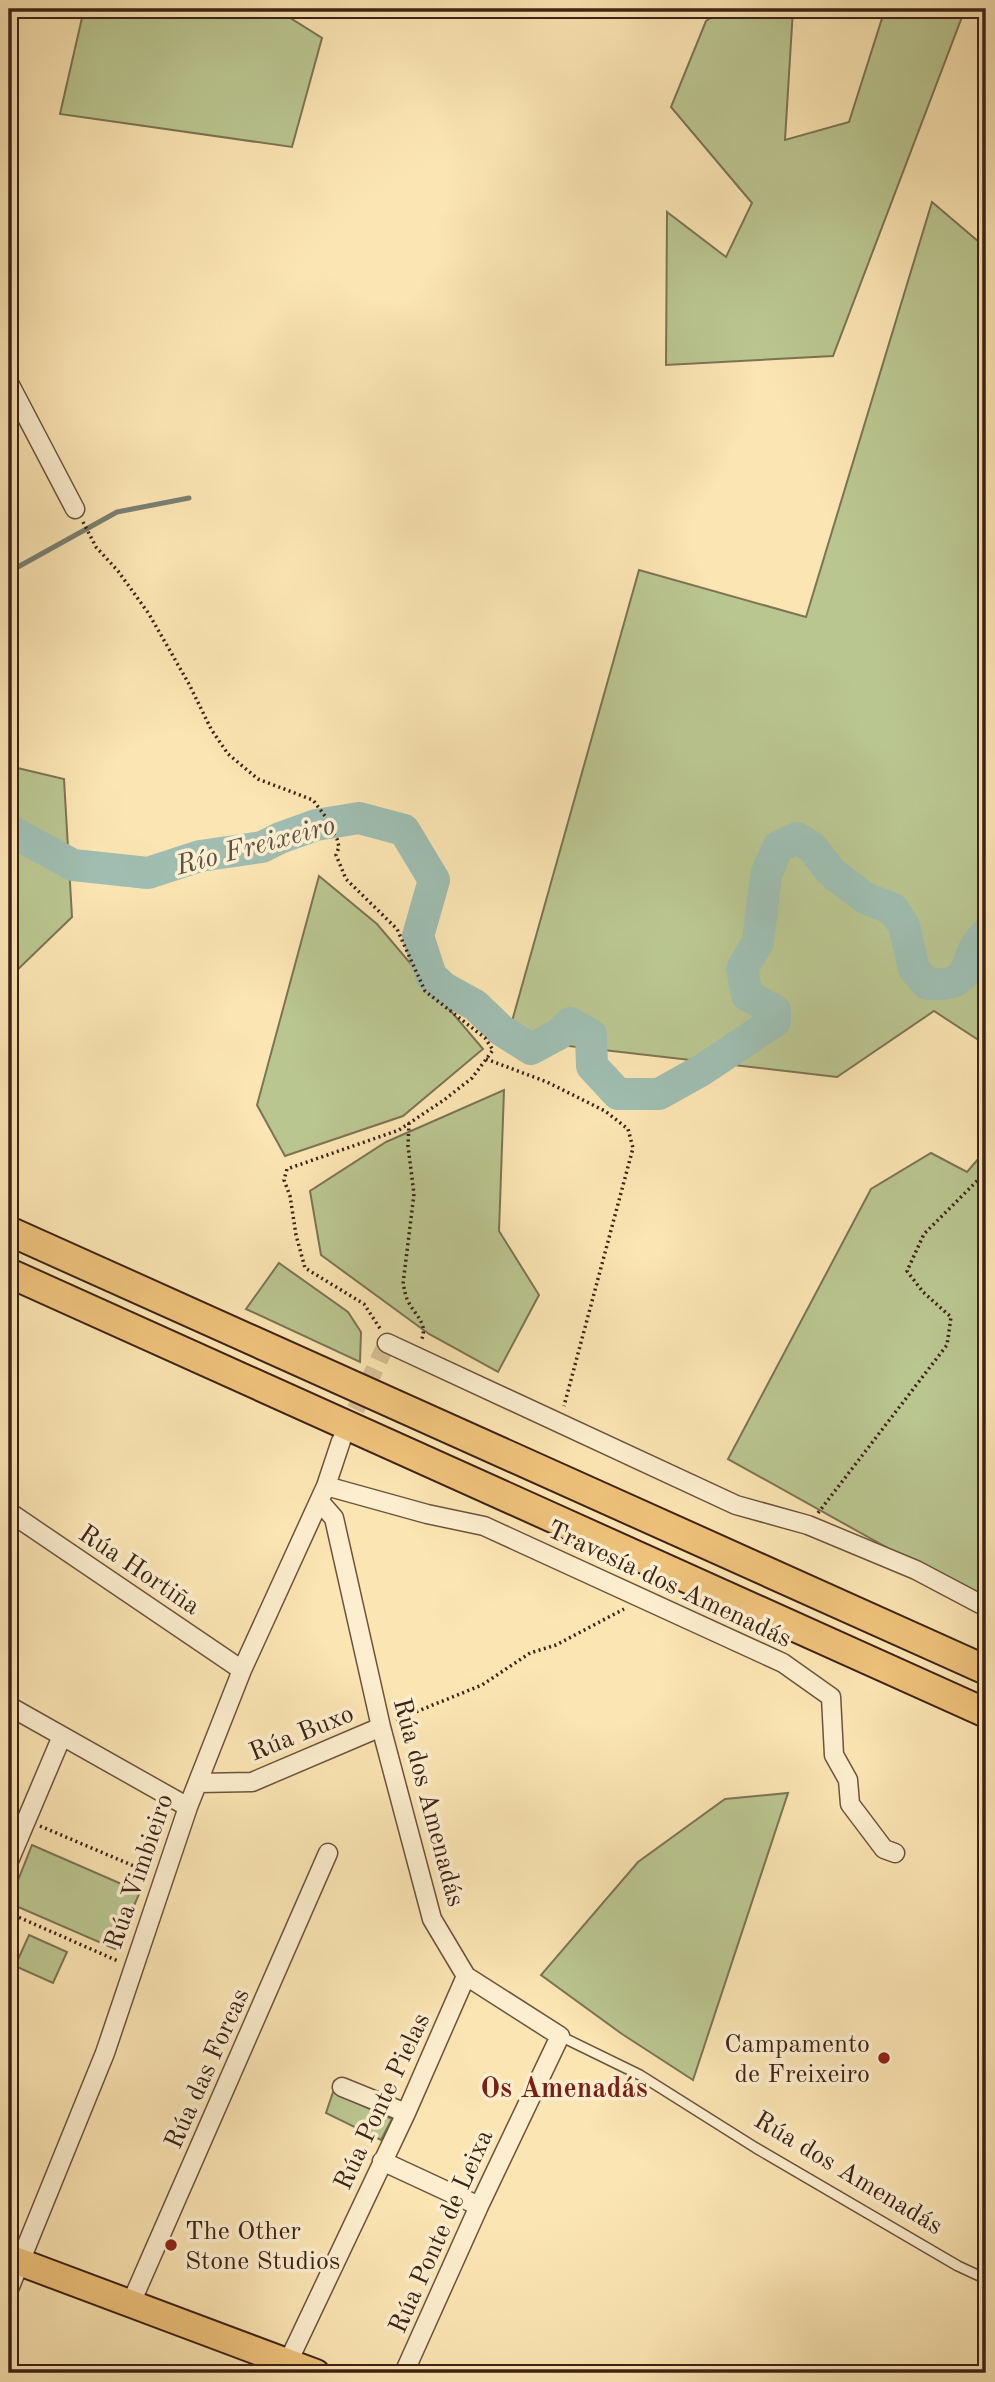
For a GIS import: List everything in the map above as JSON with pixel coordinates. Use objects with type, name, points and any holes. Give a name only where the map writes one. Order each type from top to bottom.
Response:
[{"type":"highway","points":[[9,1231],[986,1667]]},
{"type":"highway","points":[[9,1273],[986,1713]]},
{"type":"main road","points":[[13,2260],[316,2373]]},
{"type":"street","points":[[9,383],[75,509]]},
{"type":"street","points":[[387,1343],[736,1505],[808,1525],[915,1570],[986,1607]]},
{"type":"street","name":"Rúa Vimbieiro","points":[[9,2289],[13,2260],[105,2053],[188,1807],[242,1670],[323,1494],[341,1441]]},
{"type":"street","name":"Travesía dos Amenadás","points":[[323,1494],[484,1526],[783,1663],[831,1697],[834,1755],[848,1780],[850,1804],[884,1849],[895,1853]]},
{"type":"street","name":"Rúa dos Amenadás","points":[[323,1494],[334,1518],[381,1727],[432,1919],[467,1976],[560,2036]]},
{"type":"street","name":"Rúa Hortiña","points":[[9,1512],[242,1670]]},
{"type":"street","points":[[9,1706],[188,1807]]},
{"type":"street","name":"Rúa Buxo","points":[[198,1783],[252,1782],[381,1727]]},
{"type":"street","points":[[9,1861],[62,1736]]},
{"type":"street","name":"Rúa das Forcas","points":[[131,2303],[328,1853]]},
{"type":"street","name":"Rúa Ponte Pielas","points":[[288,2362],[406,2113],[467,1976]]},
{"type":"street","name":"Rúa Ponte de Leixa","points":[[404,2373],[560,2036]]},
{"type":"street","points":[[342,2087],[406,2113]]},
{"type":"street","points":[[382,2161],[479,2206]]},
{"type":"lane","name":"Rúa dos Amenadás","points":[[560,2036],[640,2075],[756,2148],[958,2266],[986,2279]]},
{"type":"path","points":[[75,509],[96,547],[118,571],[149,614],[211,729],[228,754],[258,779],[313,800],[337,839],[339,847],[336,855],[346,879],[397,929],[425,991],[485,1038],[493,1050],[472,1078],[399,1129],[287,1168],[284,1181],[305,1268],[364,1304],[387,1343]]},
{"type":"path","points":[[486,1059],[547,1082],[605,1111],[628,1129],[633,1148],[559,1423]]},
{"type":"path","points":[[409,1123],[408,1146],[414,1194],[404,1284],[406,1299],[423,1322],[424,1334],[414,1356]]},
{"type":"path","points":[[808,1525],[947,1345],[951,1317],[923,1292],[907,1271],[924,1234],[986,1172]]},
{"type":"path","points":[[381,1727],[482,1685],[530,1653],[556,1645],[619,1610],[654,1604]]},
{"type":"path","points":[[26,1820],[163,1879]]},
{"type":"path","points":[[9,1913],[132,1967]]},
{"type":"green space","points":[[84,9],[276,9],[322,38],[292,147],[60,114]]},
{"type":"green space","points":[[725,9],[793,9],[785,140],[849,122],[885,9],[965,9],[833,356],[666,365],[667,212],[726,257],[752,203],[671,107],[706,21]]},
{"type":"green space","points":[[932,202],[986,248],[986,1045],[934,1011],[837,1077],[507,1039],[639,570],[806,617]]},
{"type":"green space","points":[[9,766],[64,779],[72,917],[9,978]]},
{"type":"green space","points":[[319,876],[377,924],[483,1049],[403,1116],[285,1156],[257,1105]]},
{"type":"green space","points":[[504,1090],[499,1231],[539,1295],[498,1372],[429,1334],[321,1255],[310,1191],[386,1142]]},
{"type":"green space","points":[[986,1150],[986,1614],[929,1571],[728,1459],[871,1189],[931,1153],[967,1172]]},
{"type":"green space","points":[[279,1263],[348,1312],[361,1332],[360,1362],[246,1309]]},
{"type":"green space","points":[[788,1793],[693,2080],[622,2034],[541,1975],[638,1862],[725,1799]]},
{"type":"green space","points":[[32,1845],[140,1892],[115,1949],[9,1903]]},
{"type":"green space","points":[[29,1935],[67,1952],[53,1983],[15,1966]]},
{"type":"green space","points":[[333,2092],[392,2119],[381,2140],[326,2113]]},
{"type":"waterway","points":[[9,599],[16,568],[117,512],[189,498]]},
{"type":"waterway","name":"Río Freixeiro","points":[[9,830],[73,865],[148,873],[200,856],[262,847],[316,825],[359,818],[404,830],[434,880],[418,936],[431,976],[444,988],[475,1005],[501,1030],[531,1049],[559,1034],[570,1023],[591,1035],[592,1066],[618,1094],[659,1094],[702,1070],[775,1021],[775,1011],[747,995],[742,969],[758,942],[766,875],[778,847],[797,838],[812,847],[831,872],[865,898],[893,909],[904,926],[914,969],[927,984],[943,984],[961,977],[972,953],[986,934]]},
{"type":"tunnel","points":[[344,1434],[387,1343]]},
{"type":"place","name":"Campamento de Freixeiro","points":[[884,2058]]},
{"type":"place","name":"The Other Stone Studios","points":[[171,2245]]},
{"type":"district","name":"Os Amenadás","points":[[564,2087]]}]
